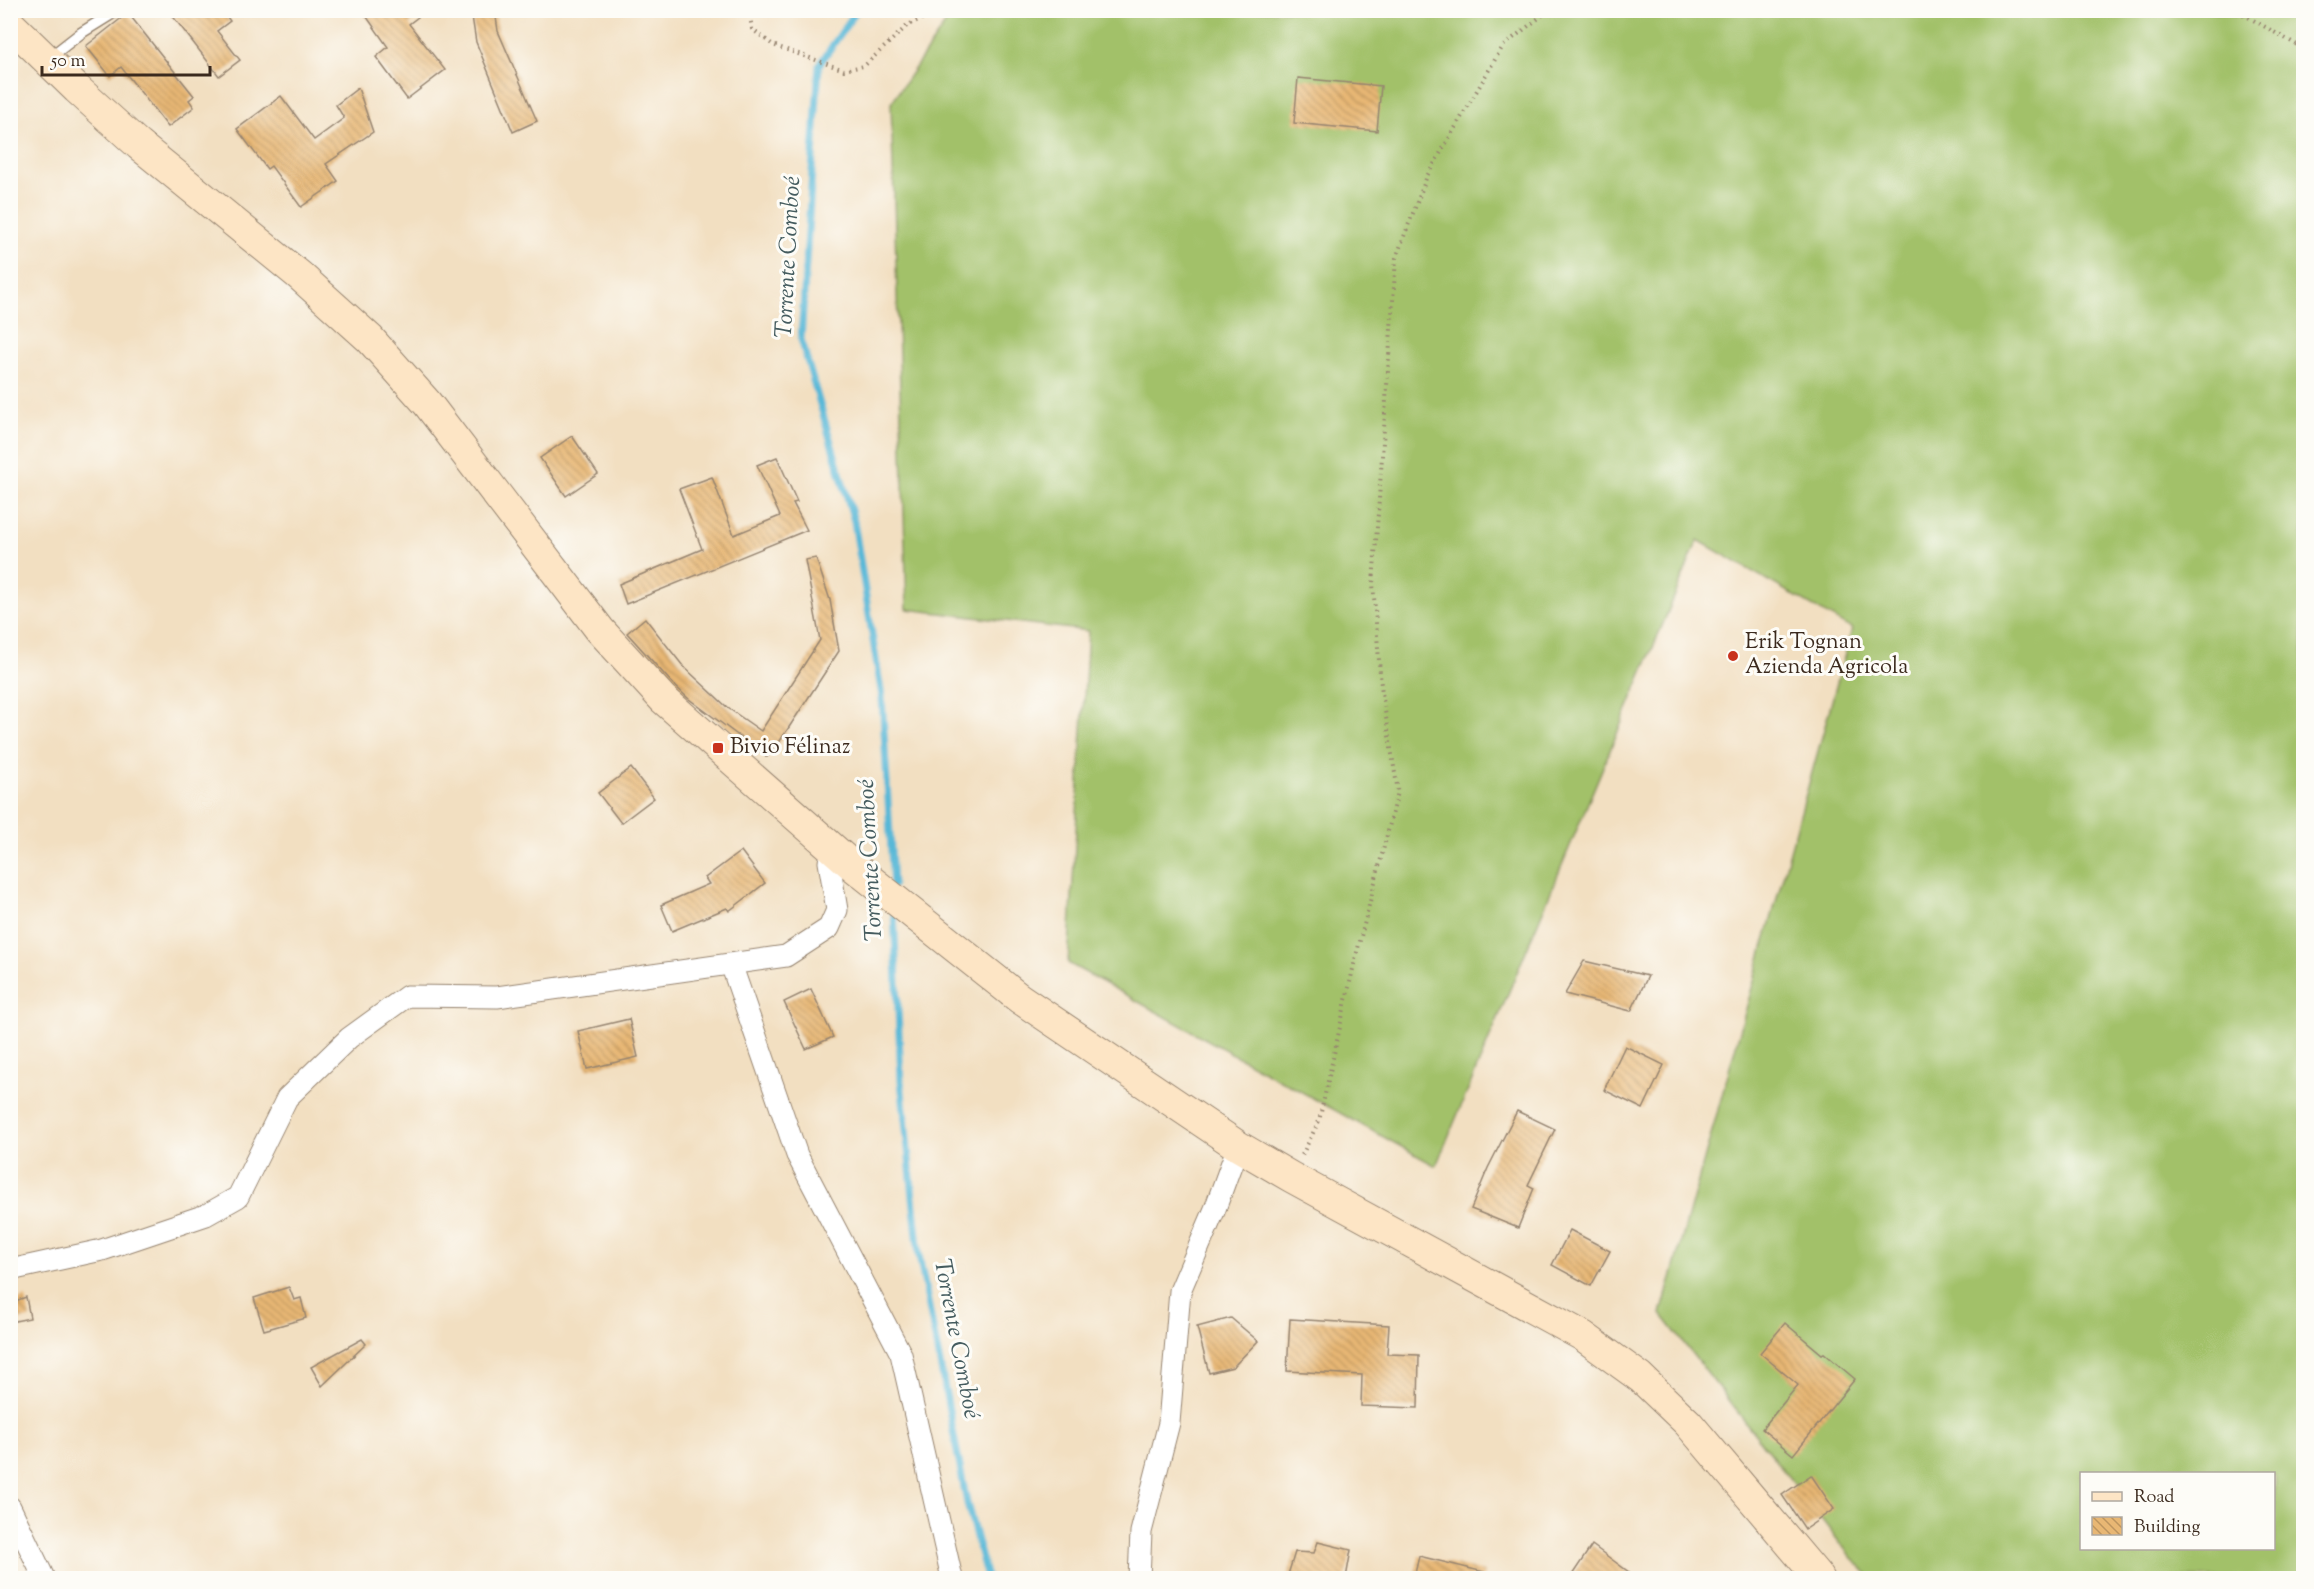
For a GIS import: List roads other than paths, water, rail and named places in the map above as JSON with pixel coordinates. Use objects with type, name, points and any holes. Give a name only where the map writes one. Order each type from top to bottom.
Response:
[{"type":"main road","points":[[10,24],[139,145],[299,275],[370,339],[427,403],[608,639],[663,699],[845,859],[1018,998],[1238,1146],[1583,1335],[1641,1378],[1688,1424],[1819,1578]]},
{"type":"street","points":[[10,1270],[102,1250],[206,1215],[238,1197],[286,1098],[349,1038],[407,996],[497,997],[786,956],[829,928],[837,910],[830,862],[845,859]]},
{"type":"street","points":[[731,964],[797,1155],[901,1354],[952,1578]]},
{"type":"street","points":[[1139,1578],[1141,1532],[1169,1423],[1180,1291],[1215,1209],[1238,1146]]},
{"type":"street","points":[[10,1507],[44,1578]]},
{"type":"lane","points":[[47,60],[81,33],[118,10]]},
{"type":"waterway","name":"Torrente Comboé","points":[[857,10],[819,65],[801,339],[854,521],[882,697],[893,885]]},
{"type":"waterway","name":"Torrente Comboé","points":[[894,911],[901,1081],[919,1255],[967,1503],[987,1578]]},
{"type":"place","name":"Erik Tognan Azienda Agricola","points":[[1733,656]]},
{"type":"place","name":"Bivio Félinaz","points":[[718,748]]}]
